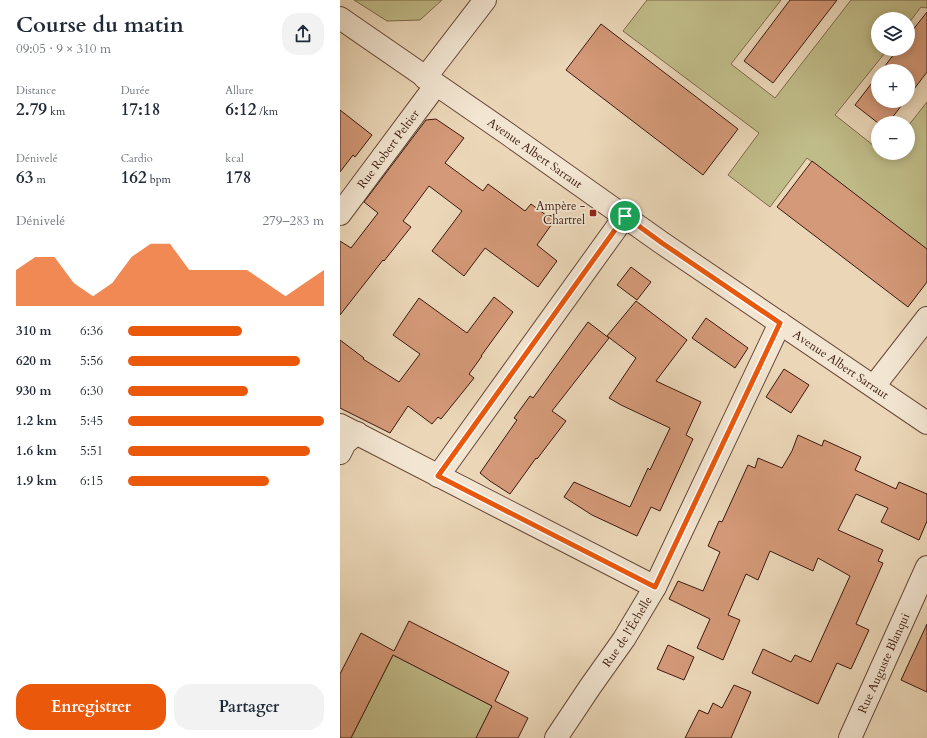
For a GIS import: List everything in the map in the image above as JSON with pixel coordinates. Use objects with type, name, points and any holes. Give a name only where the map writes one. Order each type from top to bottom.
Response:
[{"type":"street","name":"Rue Robert Peltier","points":[[340,214],[485,0]]},
{"type":"street","name":"Avenue Albert Sarraut","points":[[340,18],[668,247],[927,423]]},
{"type":"street","points":[[438,476],[625,216]]},
{"type":"street","points":[[874,386],[927,318]]},
{"type":"street","name":"Rue de l'Échelle","points":[[556,738],[624,639],[655,587],[780,323]]},
{"type":"street","points":[[340,453],[345,443],[348,429],[655,587]]},
{"type":"street","name":"Rue Auguste Blanqui","points":[[850,738],[927,567]]},
{"type":"shaded area","points":[[354,0],[442,0],[420,20],[387,21]]},
{"type":"shaded area","points":[[647,0],[781,0],[731,64],[775,98],[851,0],[927,0],[927,8],[921,7],[915,15],[915,12],[871,12],[871,56],[882,56],[876,64],[871,64],[871,70],[835,115],[871,143],[871,160],[915,160],[915,117],[927,102],[927,250],[807,158],[770,207],[728,175],[759,133],[623,31]]},
{"type":"shaded area","points":[[393,655],[492,706],[476,738],[351,738]]},
{"type":"building","points":[[790,0],[837,0],[773,83],[744,61]]},
{"type":"building","points":[[927,12],[927,72],[915,88],[915,64],[886,64],[893,56],[915,56],[915,27]]},
{"type":"building","points":[[601,24],[738,129],[703,175],[566,70]]},
{"type":"building","points":[[871,84],[871,108],[900,108],[893,116],[871,116],[871,118],[855,105]]},
{"type":"building","points":[[340,110],[372,135],[355,157],[353,155],[340,172]]},
{"type":"building","points":[[436,119],[464,138],[445,163],[483,191],[488,184],[525,211],[531,204],[554,221],[537,245],[557,261],[538,287],[485,248],[464,276],[432,251],[462,211],[429,186],[403,221],[411,227],[340,315],[340,241],[351,248],[378,213],[364,202],[426,120]]},
{"type":"building","points":[[812,161],[927,249],[927,282],[908,307],[777,207]]},
{"type":"building","points":[[631,267],[651,282],[637,300],[617,285]]},
{"type":"building","points":[[494,297],[513,312],[469,374],[474,378],[441,419],[438,417],[432,424],[408,406],[390,433],[340,408],[340,340],[364,358],[363,359],[399,382],[420,354],[393,335],[419,298],[467,333]]},
{"type":"building","points":[[636,301],[687,340],[656,381],[701,402],[686,435],[693,439],[660,511],[651,507],[637,536],[592,515],[564,497],[574,482],[630,507],[648,468],[650,470],[670,428],[609,398],[636,358],[607,336]]},
{"type":"building","points":[[706,318],[748,348],[735,368],[692,338]]},
{"type":"building","points":[[588,322],[609,338],[552,411],[566,421],[537,459],[536,458],[510,494],[480,473],[517,420],[514,418],[530,396],[533,398]]},
{"type":"building","points":[[784,369],[809,385],[791,413],[766,397]]},
{"type":"building","points":[[798,435],[822,446],[824,440],[861,457],[855,470],[896,489],[899,482],[927,494],[927,521],[919,540],[881,522],[888,508],[856,494],[838,530],[883,550],[878,561],[883,563],[856,624],[869,630],[851,669],[837,663],[818,704],[752,673],[763,649],[791,662],[795,655],[811,662],[850,576],[818,558],[813,571],[770,551],[758,580],[746,574],[728,615],[740,620],[723,660],[697,648],[710,619],[669,599],[678,581],[703,591],[720,552],[708,546],[719,521],[722,522],[748,465],[755,468],[758,458],[782,468],[792,451]]},
{"type":"building","points":[[409,621],[509,672],[495,701],[528,718],[518,738],[476,738],[492,706],[393,655],[351,738],[340,738],[340,674],[361,633],[394,651]]},
{"type":"building","points":[[927,624],[927,692],[901,680]]},
{"type":"building","points":[[668,645],[694,657],[684,680],[657,669]]},
{"type":"building","points":[[734,685],[751,692],[731,738],[685,738],[699,710],[708,714],[713,703],[722,708]]},
{"type":"place","name":"Ampère - Chartrel","points":[[593,213]]},
{"type":"route","points":[[625,216],[780,323],[655,587],[438,476],[625,216]]}]
